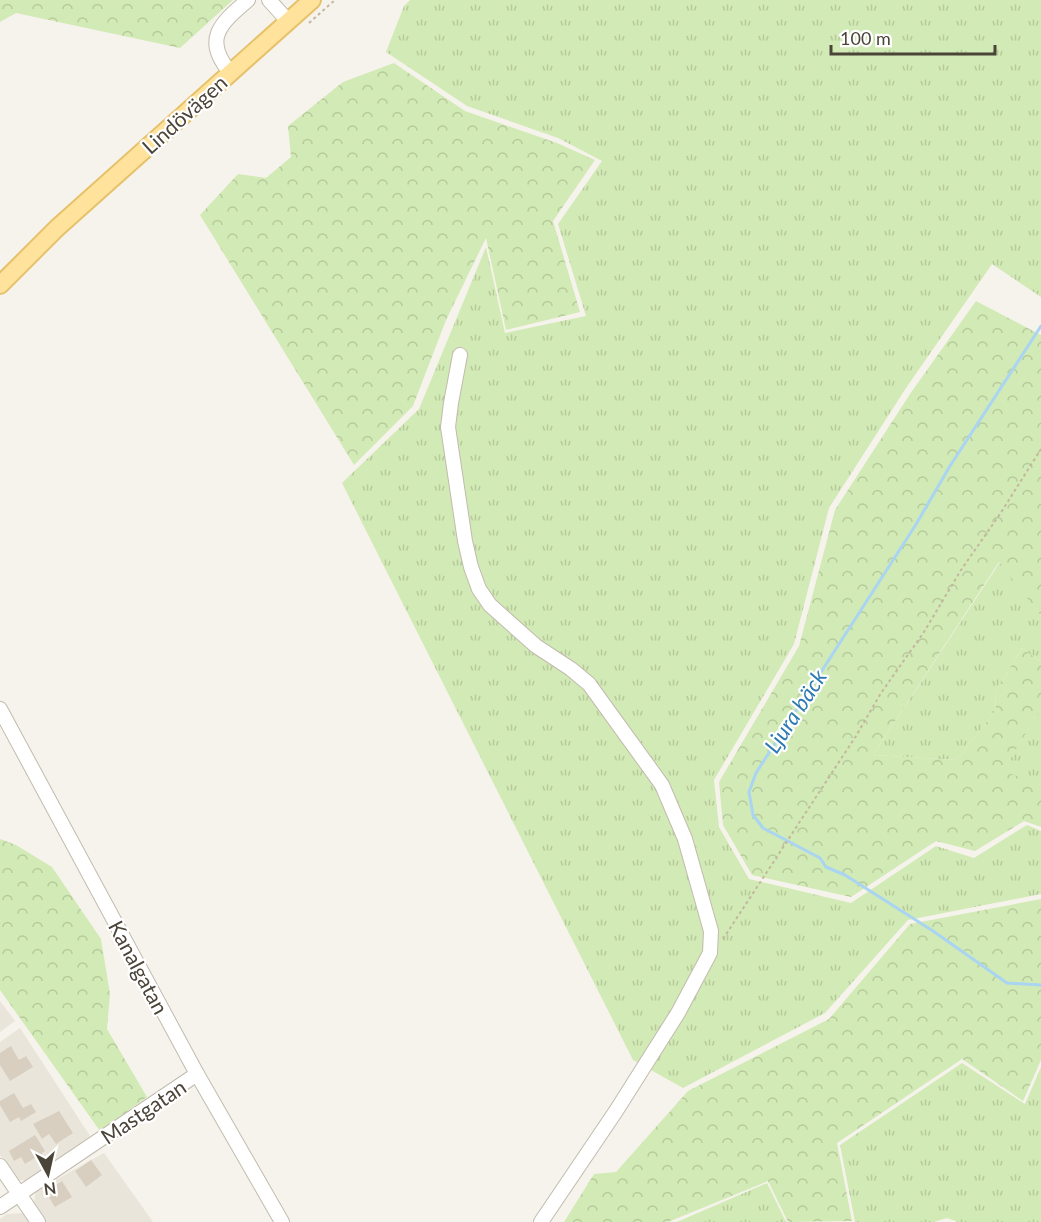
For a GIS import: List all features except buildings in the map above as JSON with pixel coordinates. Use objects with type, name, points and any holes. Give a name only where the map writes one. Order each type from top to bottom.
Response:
[{"type":"main road","name":"Lindövägen","points":[[0,285],[57,228],[312,0]]},
{"type":"main road","name":"Lindövägen","points":[[0,271],[57,228]]},
{"type":"street","points":[[230,72],[221,62],[217,38],[220,26],[248,0]]},
{"type":"street","points":[[270,0],[288,21]]},
{"type":"street","points":[[460,355],[448,427],[465,541],[479,589],[490,605],[536,646],[589,684],[662,785],[685,839],[711,932],[710,953],[678,1013],[623,1101],[541,1222]]},
{"type":"street","name":"Kanalgatan","points":[[0,709],[197,1074],[282,1222]]},
{"type":"street","name":"Mastgatan","points":[[0,1207],[197,1074]]},
{"type":"street","points":[[0,1166],[38,1222]]},
{"type":"path","points":[[710,953],[726,934],[781,851],[881,693],[924,632],[961,570],[1041,449]]},
{"type":"shaded area","points":[[0,1001],[15,1021],[0,1032]]},
{"type":"shaded area","points":[[20,1028],[90,1136],[28,1181],[16,1180],[0,1155],[0,1042]]},
{"type":"shaded area","points":[[104,1153],[153,1222],[43,1222],[33,1207],[36,1191]]},
{"type":"shaded area","points":[[23,1213],[29,1222],[0,1222],[0,1219],[7,1214]]},
{"type":"green space","points":[[0,0],[233,0],[180,48],[16,13],[0,22]]},
{"type":"green space","points":[[410,0],[1041,0],[1041,297],[992,264],[906,388],[829,508],[794,644],[714,780],[719,827],[749,879],[851,903],[936,846],[974,858],[1027,825],[1041,831],[1041,894],[908,920],[825,1013],[683,1088],[633,1060],[342,483],[419,409],[486,247],[505,333],[586,316],[558,224],[602,161],[558,138],[467,106],[386,52],[404,6]]},
{"type":"green space","points":[[394,63],[465,111],[557,143],[595,160],[553,221],[580,312],[506,330],[486,238],[446,320],[413,406],[354,465],[200,215],[238,174],[266,178],[291,157],[288,126],[343,82]]},
{"type":"green space","points":[[976,301],[1041,335],[1041,616],[999,562],[873,755],[957,760],[996,710],[995,693],[1022,648],[1041,662],[1041,708],[1003,771],[1041,785],[1041,827],[1024,821],[975,851],[936,841],[851,897],[752,875],[723,825],[719,782],[799,646],[835,510],[910,394]]},
{"type":"green space","points":[[1000,562],[1041,616],[1041,662],[1022,648],[995,693],[996,710],[957,760],[873,755]]},
{"type":"green space","points":[[1041,708],[1041,785],[1002,772]]},
{"type":"green space","points":[[0,839],[16,845],[52,867],[101,939],[110,994],[107,1029],[147,1097],[100,1131],[0,990]]},
{"type":"green space","points":[[1041,899],[1041,1060],[1023,1101],[962,1059],[837,1143],[852,1221],[788,1222],[768,1181],[668,1222],[564,1222],[594,1174],[616,1172],[688,1091],[829,1019],[910,924]]},
{"type":"green space","points":[[962,1063],[1025,1104],[1041,1067],[1041,1222],[958,1222],[947,1218],[934,1222],[855,1222],[840,1145]]},
{"type":"green space","points":[[767,1183],[786,1222],[677,1222]]},
{"type":"waterway","name":"Ljura bäck","points":[[1041,326],[756,773],[749,792],[753,815],[763,828],[820,858],[826,867],[845,875],[933,931],[1007,983],[1041,985]]}]
